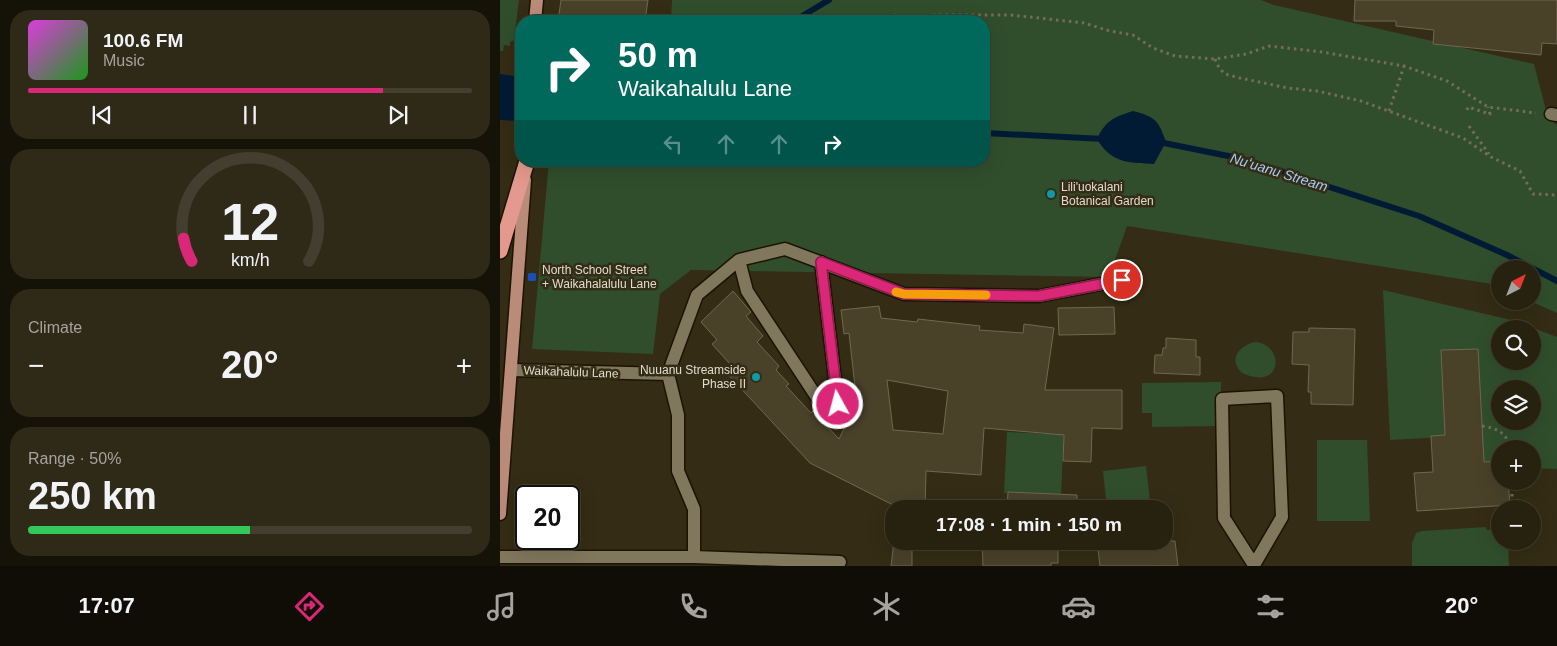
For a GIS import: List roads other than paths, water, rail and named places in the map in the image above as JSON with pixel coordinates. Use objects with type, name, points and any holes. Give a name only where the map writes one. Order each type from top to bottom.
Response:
[{"type":"highway","points":[[500,251],[525,167]]},
{"type":"main road","points":[[536,15],[537,0]]},
{"type":"main road","points":[[500,514],[527,167]]},
{"type":"street","points":[[694,557],[694,509],[678,471],[678,416],[668,374],[696,295],[738,260],[785,249],[904,294],[1039,296],[1122,280]]},
{"type":"street","points":[[738,260],[747,291],[820,402],[838,404],[821,262]]},
{"type":"street","name":"Waikahalulu Lane","points":[[511,370],[668,374]]},
{"type":"street","points":[[1277,396],[1282,517],[1254,566],[1224,518],[1222,399],[1277,396]]},
{"type":"street","points":[[500,557],[694,557],[840,562]]},
{"type":"water","points":[[500,74],[515,76],[515,121],[500,120]]},
{"type":"water","points":[[1133,111],[1155,120],[1163,134],[1166,142],[1154,164],[1121,160],[1108,153],[1097,139],[1107,123]]},
{"type":"waterway","points":[[804,15],[829,0]]},
{"type":"waterway","name":"Nuʻuanu Stream","points":[[990,133],[1104,139]]},
{"type":"waterway","name":"Nuʻuanu Stream","points":[[1159,142],[1243,159],[1419,216],[1507,255],[1557,281]]},
{"type":"place","name":"Lili'uokalani Botanical Garden","points":[[1051,194]]},
{"type":"place","name":"North School Street + Waikahalalulu Lane","points":[[532,277]]},
{"type":"place","name":"Nuuanu Streamside Phase II","points":[[756,377]]}]
